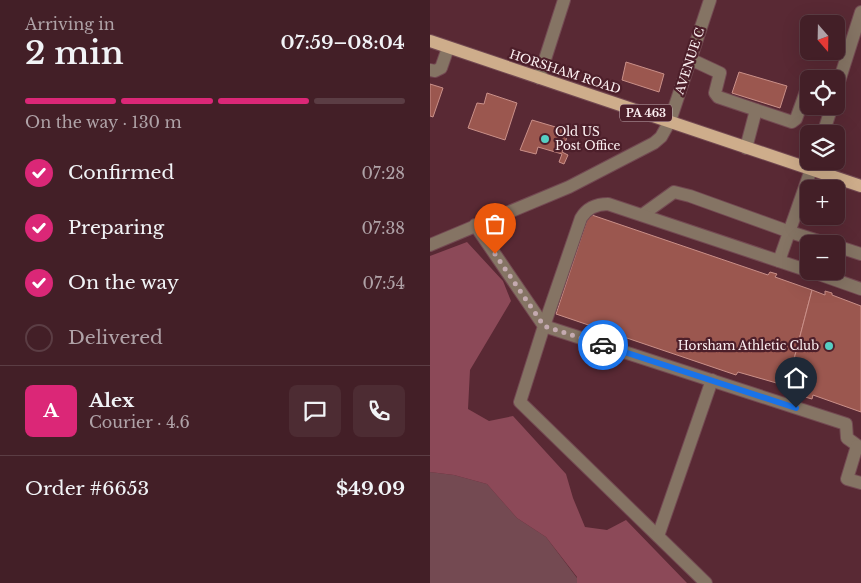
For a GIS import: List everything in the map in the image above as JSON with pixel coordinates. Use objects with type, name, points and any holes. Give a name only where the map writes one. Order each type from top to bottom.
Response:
[{"type":"main road","name":"HORSHAM ROAD","points":[[430,42],[746,148],[800,163]]},
{"type":"main road","name":"HORSHAM ROAD","points":[[823,170],[861,186]]},
{"type":"street","points":[[539,78],[564,0]]},
{"type":"street","name":"AVENUE C","points":[[430,245],[569,187],[647,148],[661,137],[670,121],[710,0]]},
{"type":"street","points":[[842,70],[861,12]]},
{"type":"street","points":[[430,70],[435,71],[441,68],[448,48]]},
{"type":"street","points":[[690,59],[720,73],[715,93],[718,97],[792,122],[800,106]]},
{"type":"street","points":[[746,148],[756,110]]},
{"type":"street","points":[[779,261],[812,170]]},
{"type":"street","points":[[642,215],[674,192],[800,235]]},
{"type":"street","points":[[706,583],[520,402],[581,218],[584,212],[597,205],[608,204],[800,268]]},
{"type":"street","points":[[475,225],[544,326],[846,424],[848,438],[859,447],[847,479],[861,483]]},
{"type":"street","points":[[845,249],[861,254]]},
{"type":"street","points":[[837,280],[861,288]]},
{"type":"street","points":[[658,536],[712,380]]},
{"type":"shaded area","points":[[467,242],[503,281],[511,301],[470,370],[468,409],[489,421],[513,416],[566,474],[573,498],[585,527],[607,530],[626,520],[687,583],[577,583],[577,577],[546,537],[517,518],[487,484],[454,475],[430,472],[430,256]]},
{"type":"shaded area","points":[[430,472],[454,475],[487,484],[517,518],[546,537],[577,578],[577,583],[430,583]]},
{"type":"building","points":[[626,62],[664,74],[659,92],[622,80]]},
{"type":"building","points":[[739,72],[787,86],[780,108],[732,93]]},
{"type":"building","points":[[430,84],[443,88],[433,117],[430,116]]},
{"type":"building","points":[[487,93],[517,103],[505,140],[468,128],[477,103],[484,104]]},
{"type":"building","name":"Old US Post Office","points":[[532,120],[569,131],[562,152],[568,155],[564,164],[559,162],[562,154],[538,147],[536,154],[520,150]]},
{"type":"building","points":[[589,214],[768,275],[770,272],[777,274],[775,277],[812,290],[787,386],[738,372],[736,375],[556,314]]},
{"type":"building","name":"Horsham Athletic Club","points":[[812,290],[825,295],[825,291],[832,293],[832,295],[861,306],[861,412],[813,395],[812,399],[805,397],[807,393],[787,386]]},
{"type":"way so far","points":[[495,254],[544,326],[603,345]]},
{"type":"place","name":"Old US Post Office","points":[[545,139]]},
{"type":"place","name":"Horsham Athletic Club","points":[[829,346]]},
{"type":"route","points":[[603,345],[796,408]]}]
